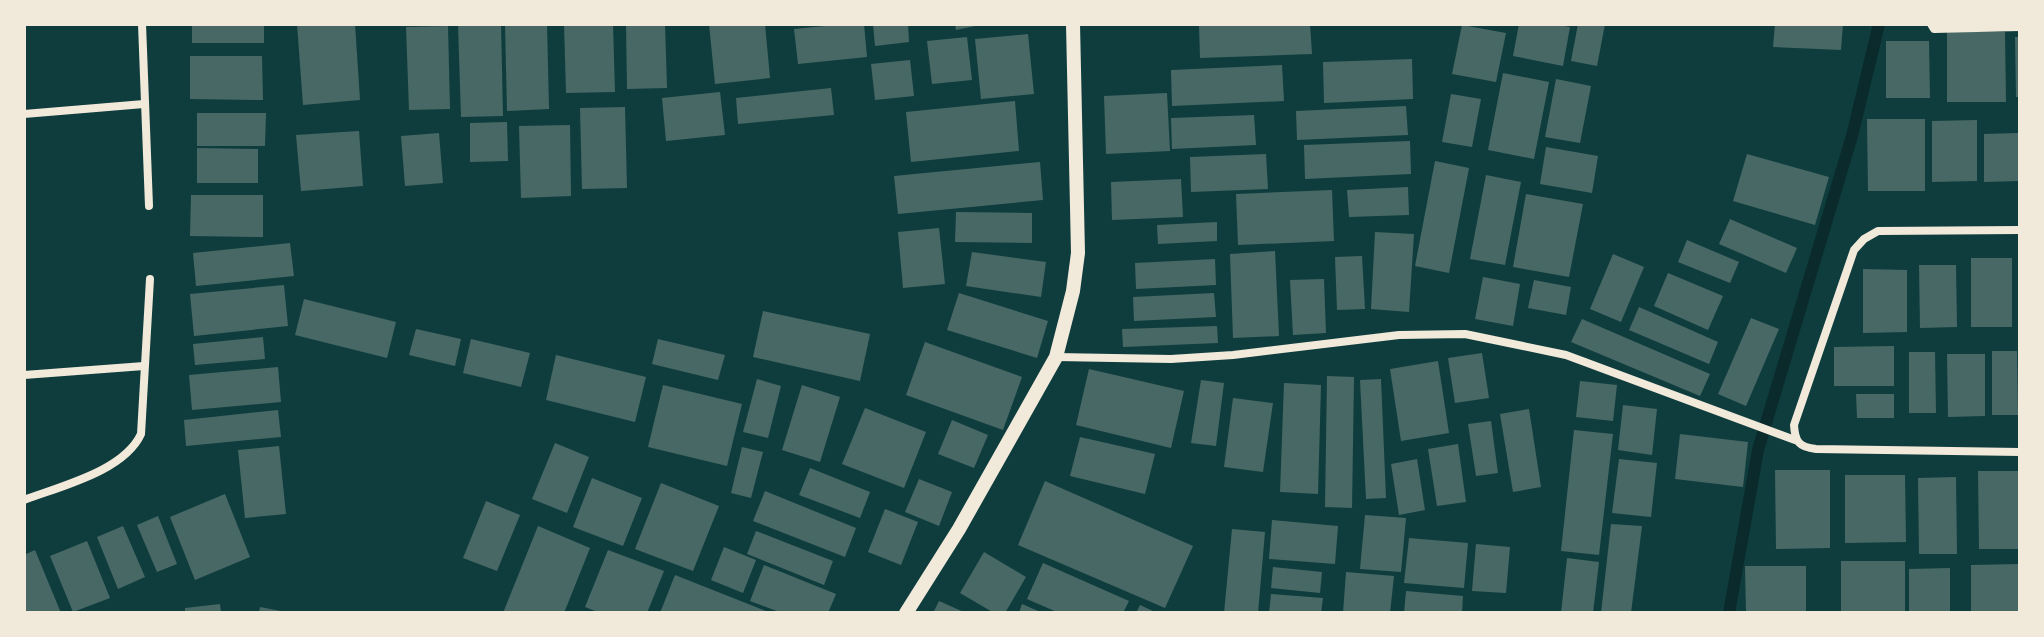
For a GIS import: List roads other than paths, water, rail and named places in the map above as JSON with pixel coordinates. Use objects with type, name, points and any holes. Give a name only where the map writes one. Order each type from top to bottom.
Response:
[{"type":"street","points":[[142,24],[149,206]]},
{"type":"street","points":[[906,613],[959,529],[1056,357],[1073,291],[1078,253],[1073,24]]},
{"type":"street","points":[[1931,24],[1934,29],[2020,27]]},
{"type":"street","points":[[24,114],[144,104]]},
{"type":"street","points":[[1795,440],[1797,414],[1854,250],[1864,239],[1878,231],[2020,230]]},
{"type":"street","points":[[24,500],[106,468],[122,459],[135,446],[141,434],[150,279]]},
{"type":"street","points":[[1056,357],[1171,359],[1233,355],[1399,335],[1465,334],[1566,355],[1795,440],[1802,447],[2020,452]]},
{"type":"street","points":[[24,375],[144,366]]},
{"type":"waterway","points":[[1729,613],[1758,450],[1852,136],[1879,24]]}]
